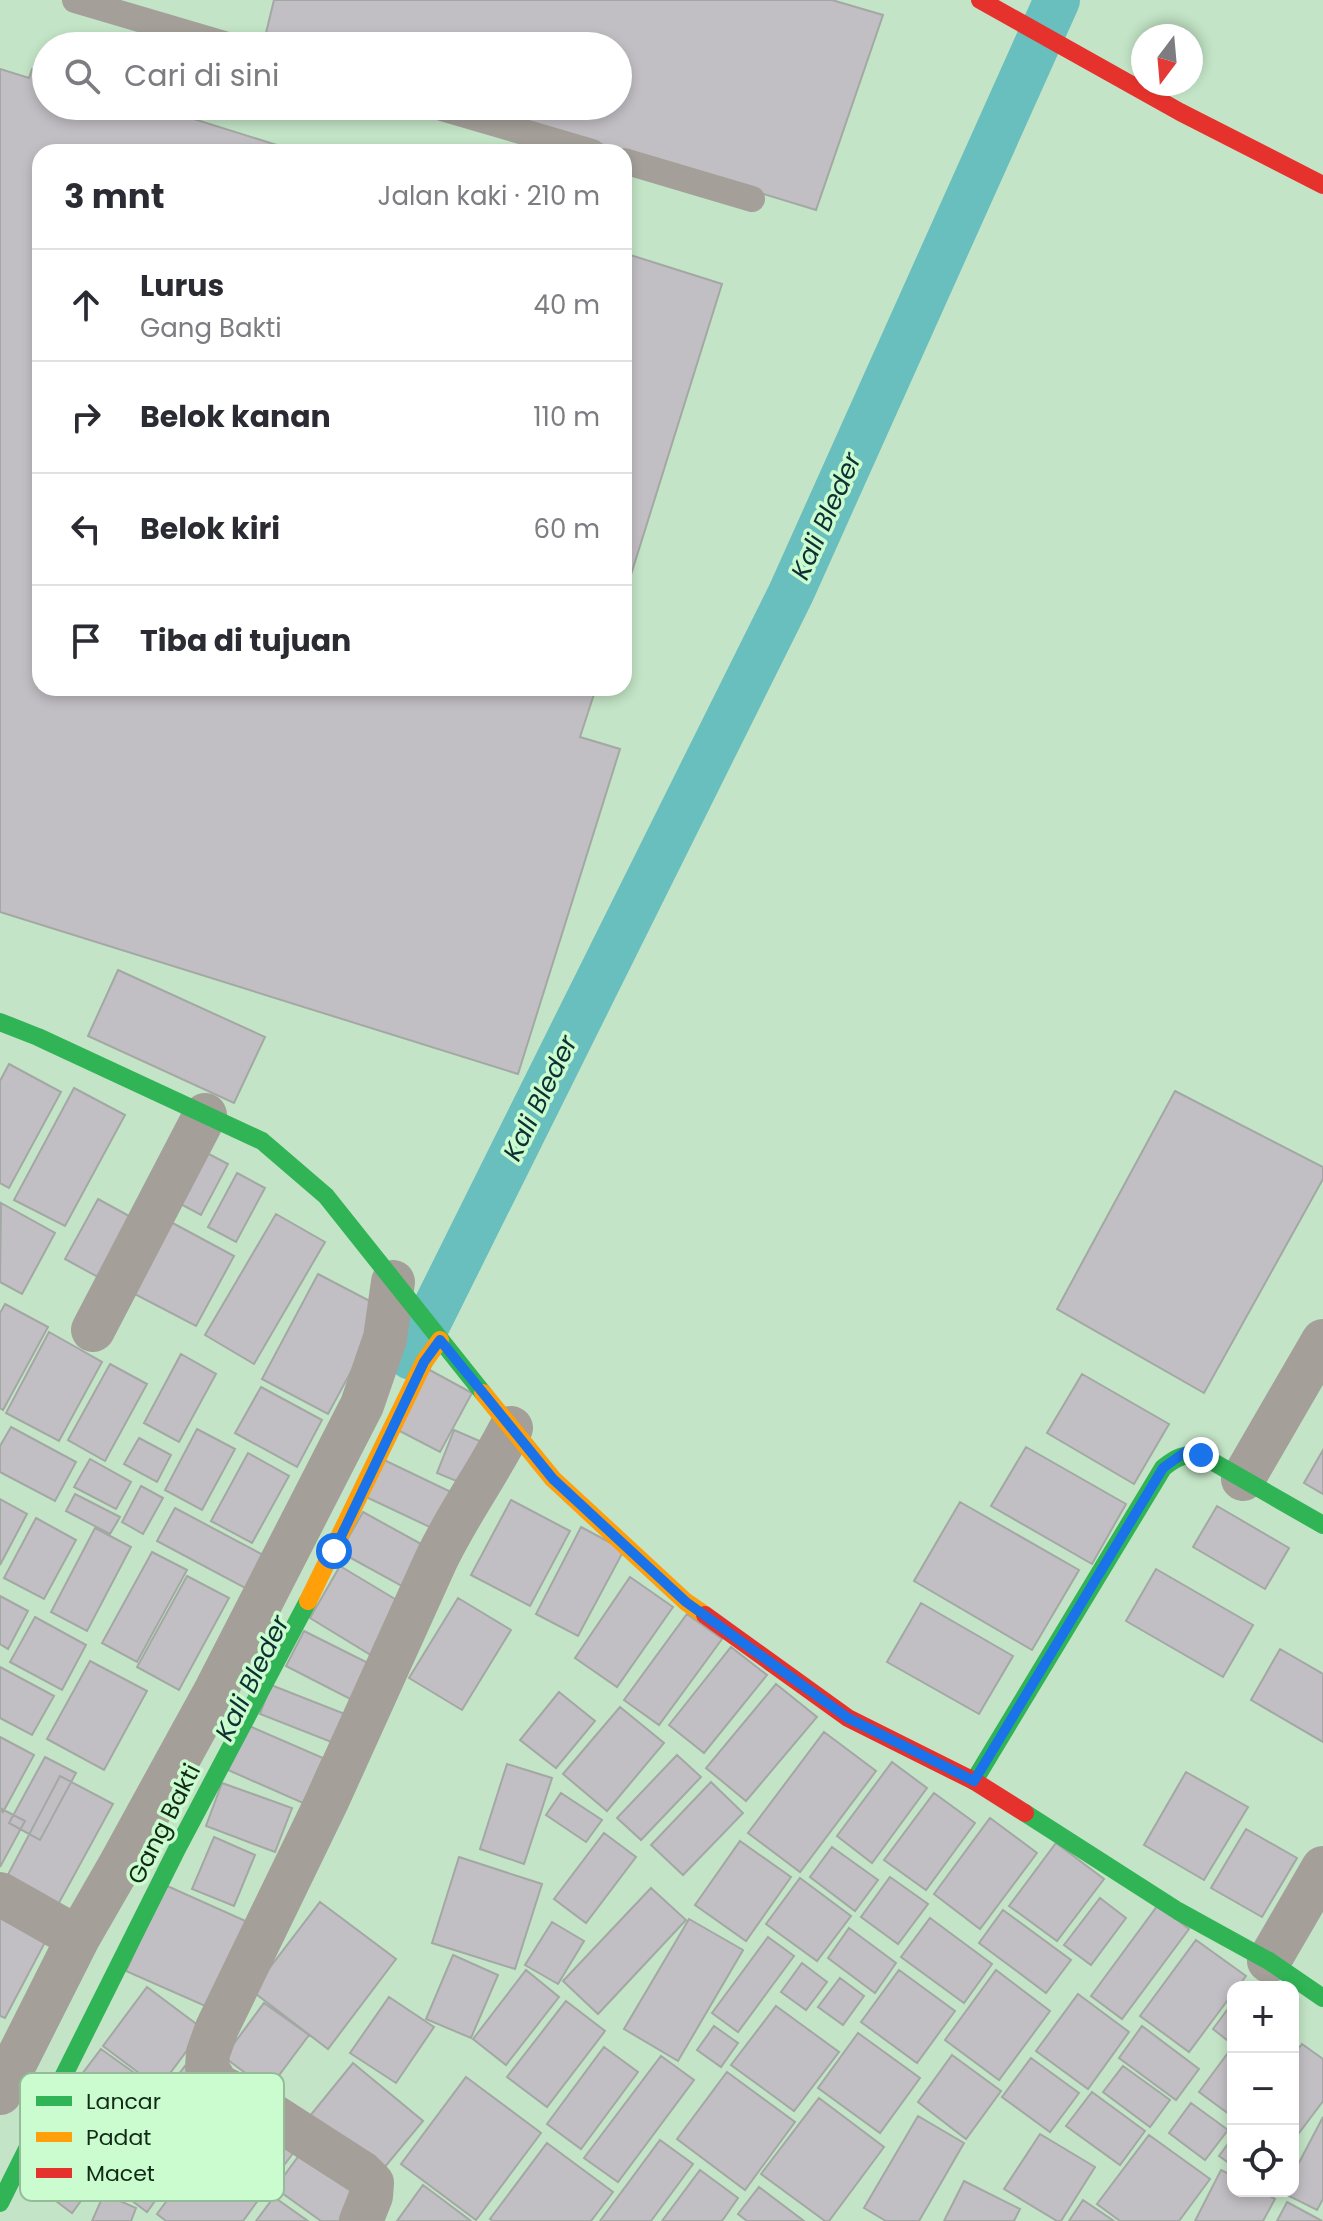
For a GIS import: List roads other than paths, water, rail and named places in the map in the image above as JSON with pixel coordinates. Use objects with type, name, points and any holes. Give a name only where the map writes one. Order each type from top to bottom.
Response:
[{"type":"street","points":[[980,0],[1180,112],[1323,185]]},
{"type":"street","points":[[0,1022],[262,1141],[326,1196],[553,1479],[686,1602],[848,1718],[974,1781],[1178,1911],[1269,1961],[1323,1998]]},
{"type":"street","points":[[93,1330],[205,1115]]},
{"type":"street","points":[[0,2093],[11,2047],[120,1865],[216,1690],[362,1405],[399,1290]]},
{"type":"street","name":"Gang Bakti","points":[[65,2073],[178,1847],[334,1551],[436,1335]]},
{"type":"street","points":[[1243,1479],[1323,1341]]},
{"type":"street","points":[[210,2073],[207,2068],[208,2053],[217,2028],[327,1801],[454,1523],[511,1428]]},
{"type":"street","points":[[974,1781],[1163,1468],[1185,1452],[1201,1455],[1323,1525]]},
{"type":"street","points":[[1269,1961],[1323,1868]]},
{"type":"street","points":[[0,1894],[78,1938]]},
{"type":"street","points":[[284,2123],[362,2173],[372,2183],[371,2196],[361,2221]]},
{"type":"street","name":"Gang Bakti","points":[[0,2203],[20,2163]]},
{"type":"lane","points":[[84,1],[185,32]]},
{"type":"lane","points":[[483,120],[565,144]]},
{"type":"lane","points":[[632,163],[752,199]]},
{"type":"waterway","name":"Kali Bleder","points":[[411,1357],[791,593],[1057,0]]}]
